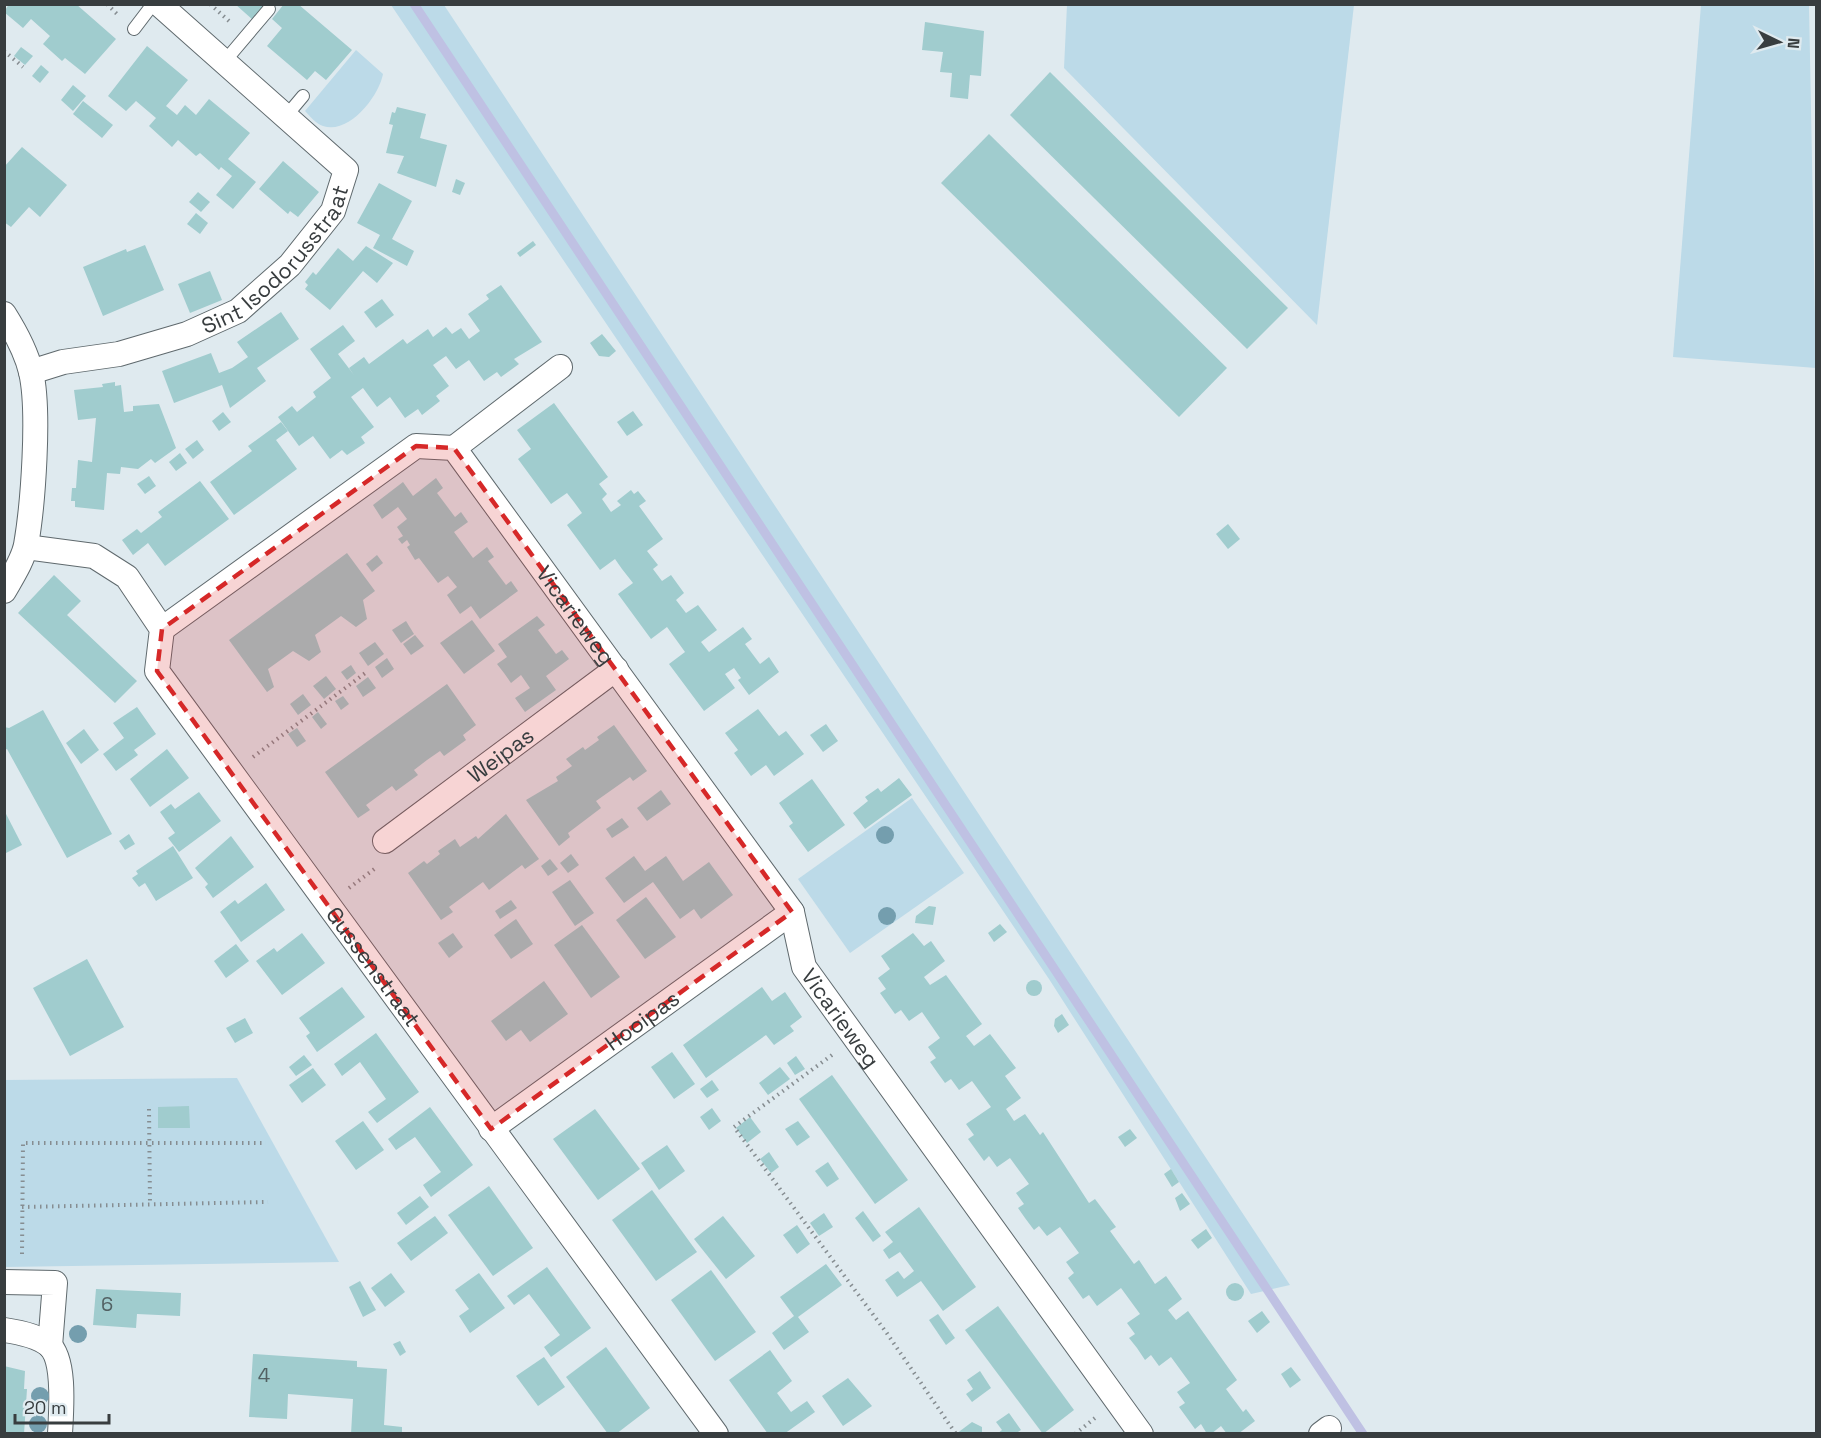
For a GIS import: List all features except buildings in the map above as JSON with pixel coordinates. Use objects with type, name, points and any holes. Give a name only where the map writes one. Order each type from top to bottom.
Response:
[{"type":"street","name":"Sint Isodorusstraat","points":[[31,372],[63,362],[119,354],[187,334],[238,311],[290,265],[333,211],[346,170],[165,7]]},
{"type":"street","points":[[4,314],[20,339],[31,372],[35,396],[33,468],[26,548],[4,591]]},
{"type":"street","points":[[26,548],[94,556],[127,577],[162,629],[416,446],[454,448],[560,367]]},
{"type":"street","name":"Vicarieweg","points":[[454,448],[792,912],[804,967],[1141,1434]]},
{"type":"street","name":"Gussenstraat","points":[[162,629],[157,671],[716,1434]]},
{"type":"street","name":"Weipas","points":[[385,841],[616,669]]},
{"type":"street","name":"Hooipas","points":[[491,1129],[792,912]]},
{"type":"street","points":[[13,1282],[55,1283],[50,1346],[58,1361],[62,1396],[60,1434]]},
{"type":"street","points":[[4,1330],[21,1332],[50,1346]]},
{"type":"lane","name":"Sint Isodorusstraat","points":[[134,29],[165,7]]},
{"type":"lane","points":[[225,61],[269,9]]},
{"type":"lane","points":[[287,115],[303,96]]},
{"type":"path","points":[[4,51],[23,67]]},
{"type":"path","points":[[232,774],[368,671]]},
{"type":"path","points":[[327,904],[394,854],[385,841]]},
{"type":"path","points":[[855,1038],[734,1127],[886,1332],[956,1434]]},
{"type":"path","points":[[149,1109],[150,1204]]},
{"type":"path","points":[[13,1282],[22,1207],[23,1143],[266,1143]]},
{"type":"path","points":[[22,1207],[268,1202]]},
{"type":"highlighted area","points":[[416,446],[454,448],[792,912],[491,1129],[157,671],[162,629]]},
{"type":"shaded area","points":[[391,5],[444,5],[1290,1285],[1251,1294],[1049,979]]},
{"type":"shaded area","points":[[1067,5],[1354,5],[1317,325],[1064,68]]},
{"type":"shaded area","points":[[1701,5],[1809,5],[1816,368],[1673,357]]},
{"type":"shaded area","points":[[356,50],[383,74],[376,93],[361,112],[343,125],[333,127],[320,125],[305,111]]},
{"type":"shaded area","points":[[912,798],[964,873],[850,953],[798,879]]},
{"type":"shaded area","points":[[237,1078],[339,1262],[5,1267],[4,1080]]},
{"type":"waterway","points":[[414,4],[1363,1434]]}]
